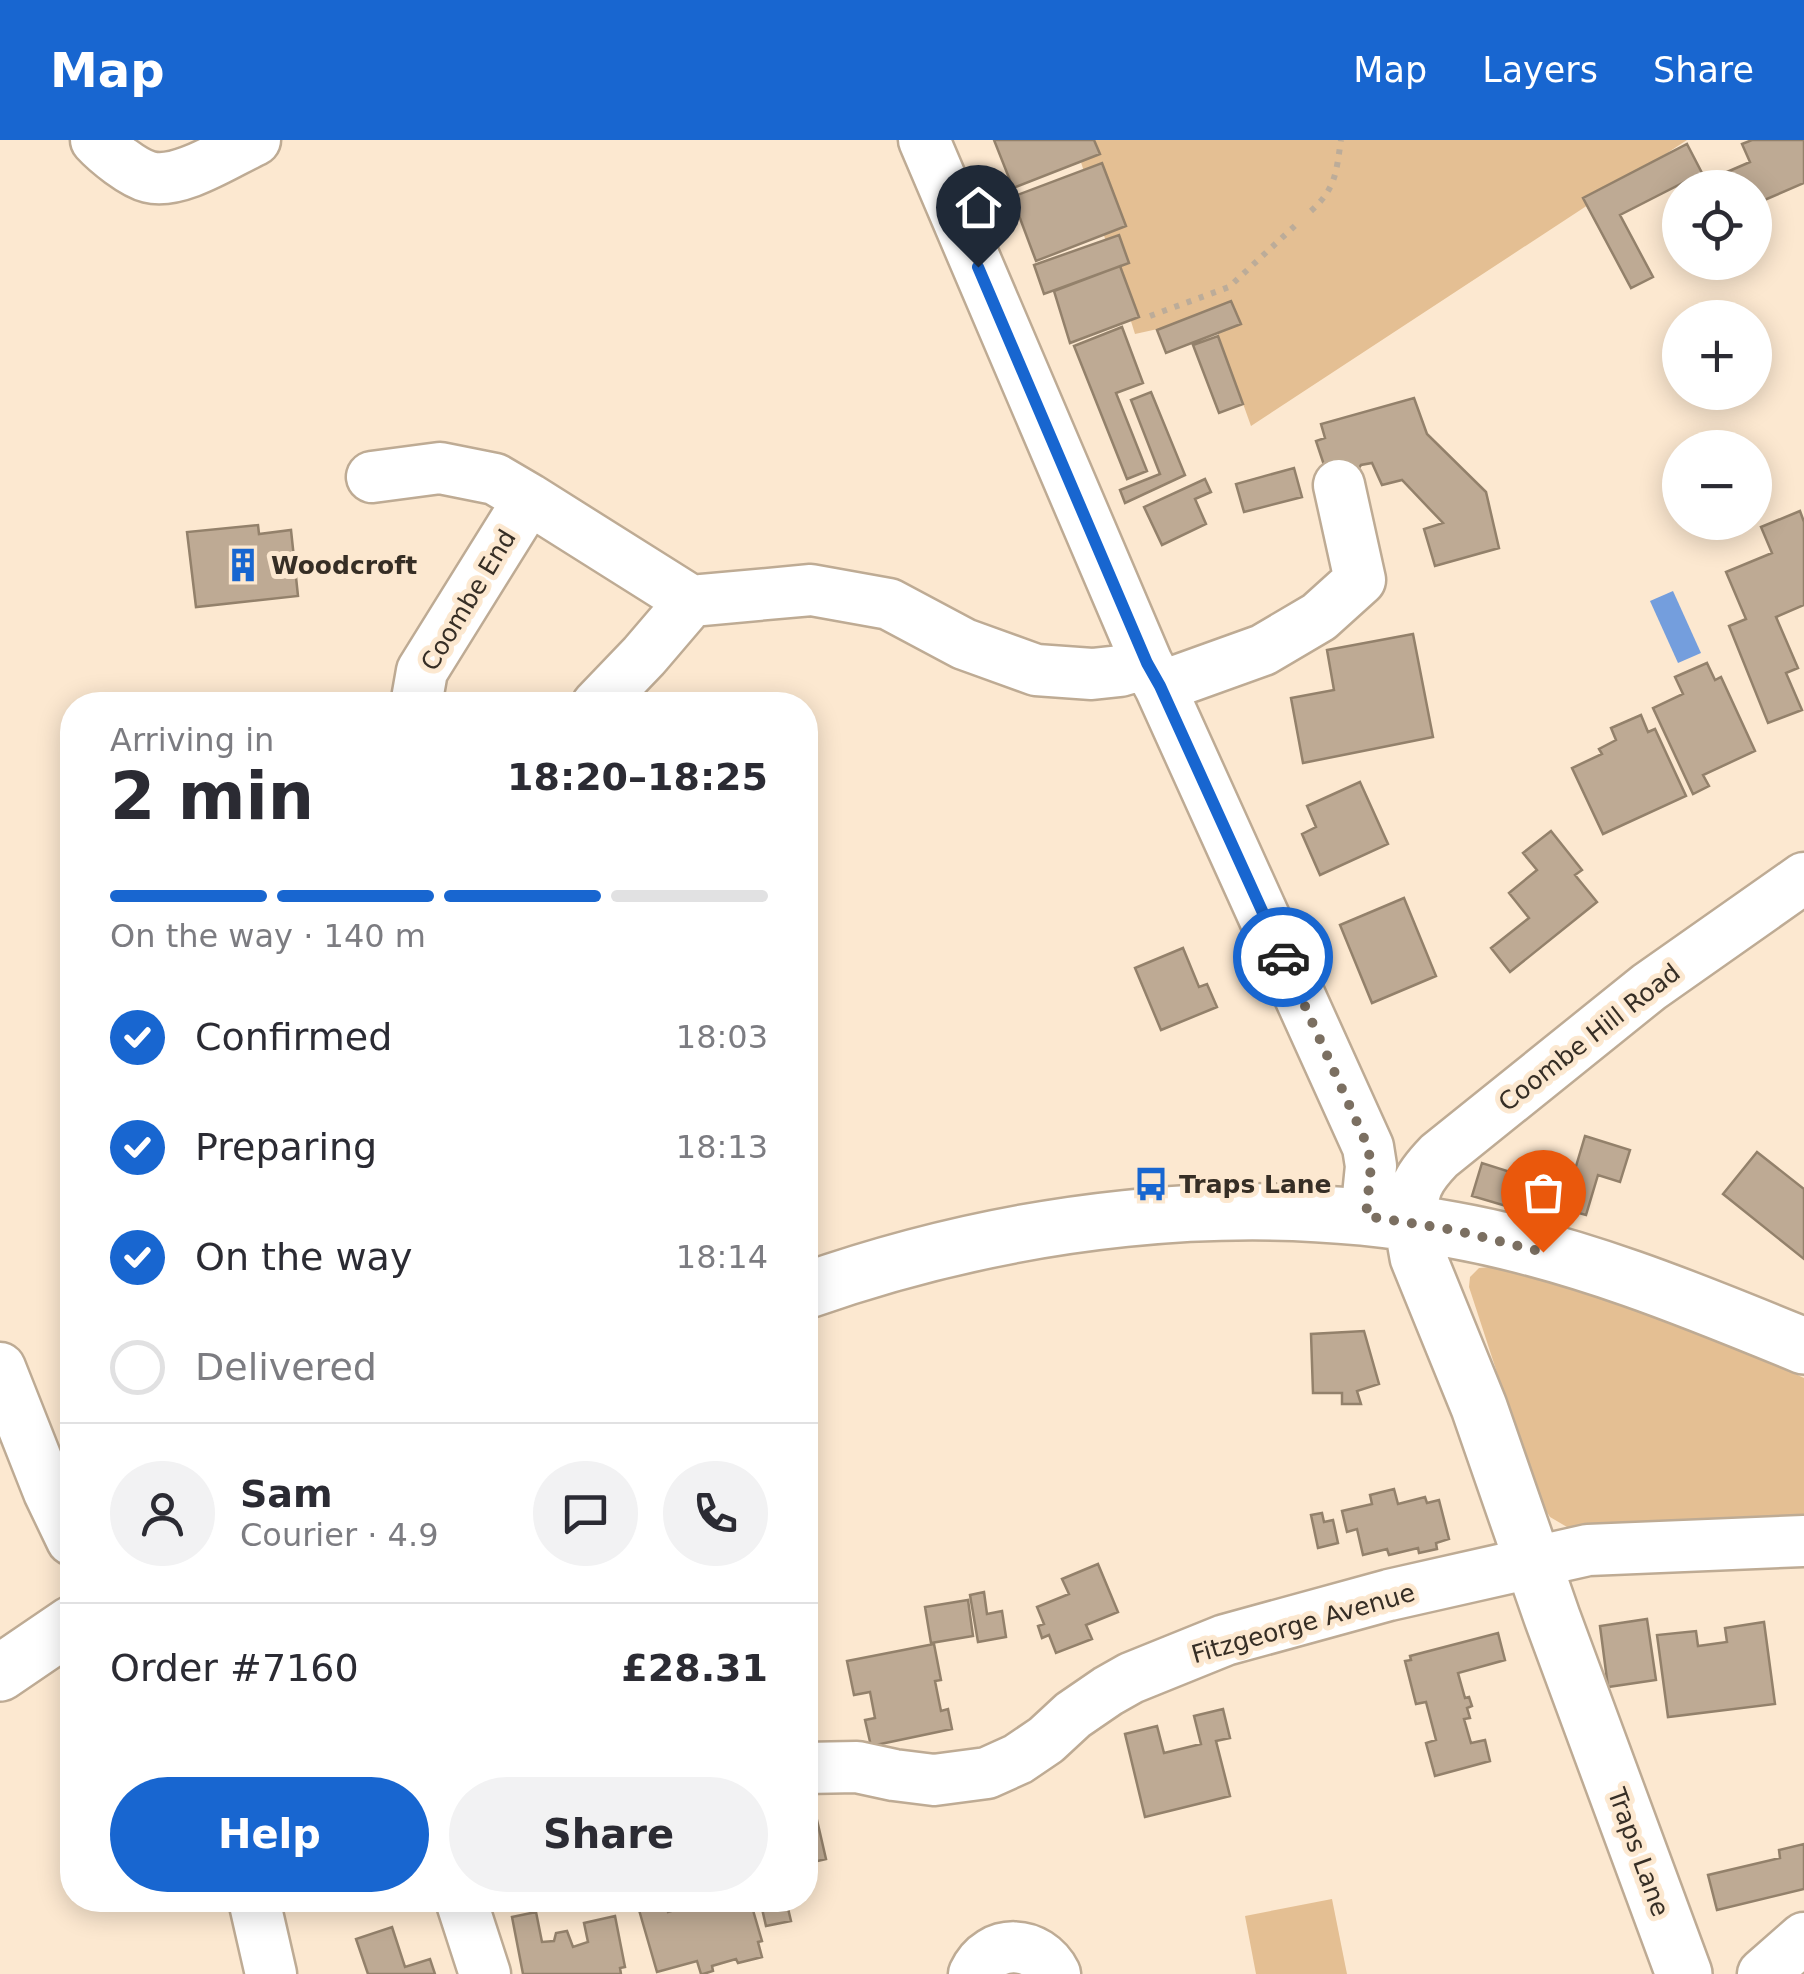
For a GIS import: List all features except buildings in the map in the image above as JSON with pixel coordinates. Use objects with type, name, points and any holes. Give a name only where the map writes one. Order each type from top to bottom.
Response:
[{"type":"main road","points":[[818,1287],[972,1244],[1064,1226],[1230,1211],[1389,1220],[1482,1236],[1588,1264],[1677,1294],[1804,1346]]},
{"type":"main road","name":"Traps Lane","points":[[1389,1220],[1418,1257],[1473,1392],[1684,1974]]},
{"type":"main road","points":[[0,1673],[60,1632]]},
{"type":"street","points":[[96,140],[108,153],[148,177],[176,178],[255,140]]},
{"type":"street","points":[[924,140],[1154,675],[1368,1147],[1389,1220]]},
{"type":"street","points":[[372,477],[440,468],[495,479],[690,601],[811,590],[889,604],[964,644],[1036,670],[1154,675],[1263,650],[1319,616],[1360,580],[1339,484]]},
{"type":"street","name":"Coombe End","points":[[418,692],[422,671],[529,498]]},
{"type":"street","points":[[610,692],[690,601]]},
{"type":"street","name":"Coombe Hill Road","points":[[1389,1220],[1415,1192],[1420,1176],[1438,1156],[1649,987],[1804,878]]},
{"type":"street","points":[[0,1368],[12,1430],[60,1515]]},
{"type":"street","name":"Fitzgeorge Avenue","points":[[818,1768],[858,1766],[934,1780],[987,1773],[1018,1759],[1108,1691],[1224,1640],[1388,1596],[1588,1550],[1804,1541]]},
{"type":"street","points":[[260,1912],[272,1974]]},
{"type":"street","points":[[464,1912],[485,1974]]},
{"type":"street","points":[[1763,1974],[1804,1938]]},
{"type":"street","points":[[974,1974],[988,1955],[1016,1947],[1043,1957],[1056,1974]]},
{"type":"path","points":[[1311,211],[1328,196],[1341,140]]},
{"type":"path","points":[[1150,316],[1229,287],[1300,221]]},
{"type":"shaded area","points":[[1074,140],[1687,140],[1251,426],[1212,317],[1135,334]]},
{"type":"shaded area","points":[[1492,1267],[1596,1296],[1704,1333],[1804,1378],[1804,1519],[1567,1527],[1550,1517],[1538,1498],[1469,1287],[1470,1277],[1479,1268]]},
{"type":"shaded area","points":[[1332,1899],[1347,1974],[1256,1974],[1245,1916]]},
{"type":"water","points":[[1673,591],[1701,653],[1678,663],[1650,601]]},
{"type":"way so far","points":[[1283,957],[1368,1147],[1371,1166],[1366,1216],[1454,1230],[1543,1252]]},
{"type":"place","name":"Woodcroft","points":[[243,565]]},
{"type":"place","name":"Traps Lane","points":[[1151,1184]]},
{"type":"route","points":[[978,267],[1147,663],[1283,957]]}]
